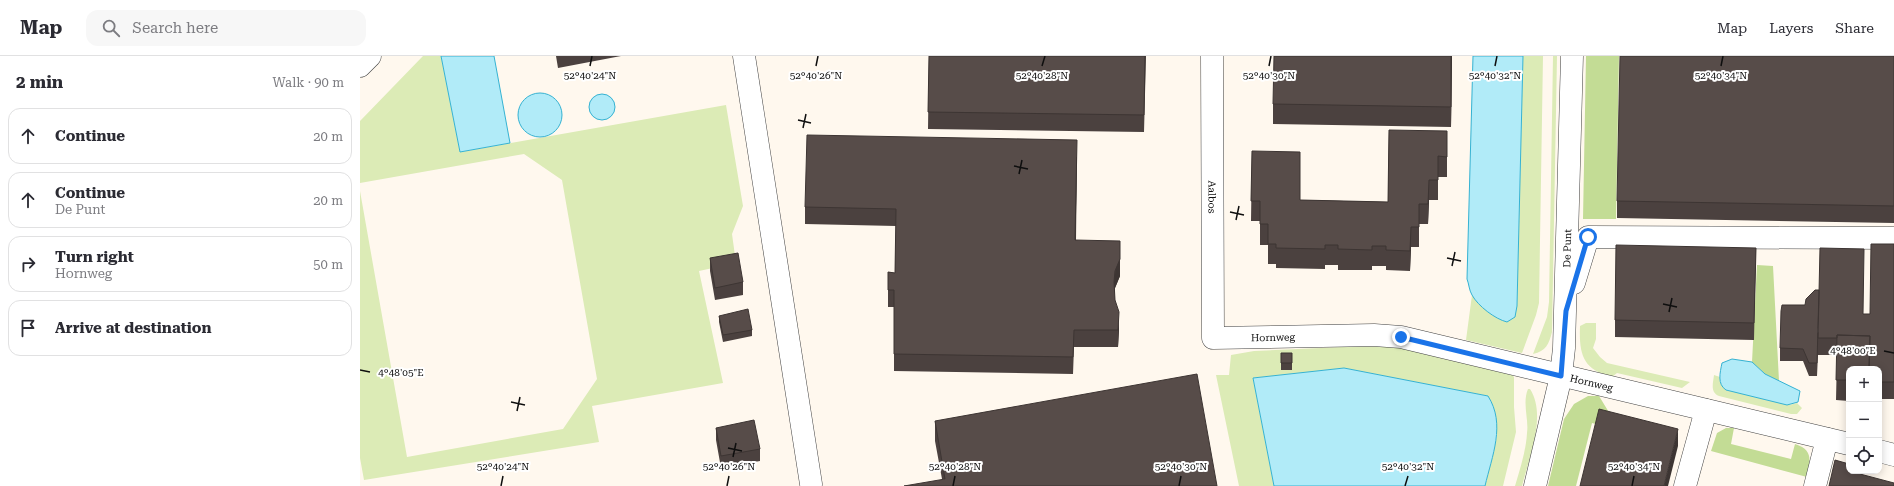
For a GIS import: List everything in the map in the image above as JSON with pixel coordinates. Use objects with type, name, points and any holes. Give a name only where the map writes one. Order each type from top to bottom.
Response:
[{"type":"street","points":[[360,66],[370,56]]},
{"type":"street","points":[[744,56],[811,484]]},
{"type":"street","name":"Aalbos","points":[[1212,56],[1213,338]]},
{"type":"street","name":"De Punt","points":[[1535,486],[1561,376],[1566,311],[1572,56]]},
{"type":"street","points":[[1566,311],[1588,237],[1894,238]]},
{"type":"street","name":"Hornweg","points":[[1213,338],[1374,335],[1401,337],[1846,443]]},
{"type":"street","points":[[1685,486],[1706,410]]},
{"type":"street","points":[[1815,486],[1827,439]]},
{"type":"street","points":[[1882,452],[1894,455]]},
{"type":"green space","points":[[423,56],[441,56],[460,152],[726,105],[743,206],[732,234],[736,263],[699,271],[723,383],[592,406],[599,442],[364,480],[360,458],[360,191],[407,457],[563,429],[597,379],[562,180],[524,154],[360,183],[360,121]]},
{"type":"green space","points":[[1523,56],[1543,56],[1539,303],[1522,353],[1466,340],[1472,295],[1482,306],[1517,306]]},
{"type":"green space","points":[[1553,56],[1557,56],[1552,332],[1550,340],[1544,349],[1533,354],[1547,317],[1549,302]]},
{"type":"green space","points":[[1586,56],[1619,56],[1616,219],[1583,219]]},
{"type":"green space","points":[[1757,265],[1773,266],[1779,381],[1765,374],[1752,362]]},
{"type":"green space","points":[[1586,323],[1596,323],[1596,339],[1593,348],[1607,363],[1690,382],[1682,388],[1617,373],[1612,377],[1594,370],[1584,359],[1580,344],[1580,326]]},
{"type":"green space","points":[[1388,345],[1512,375],[1514,377],[1516,432],[1503,486],[1485,486],[1497,436],[1488,396],[1344,368],[1253,378],[1274,486],[1239,486],[1216,375],[1229,375],[1231,355],[1254,351]]},
{"type":"green space","points":[[1714,375],[1720,377],[1720,382],[1789,405],[1797,403],[1802,408],[1797,414],[1791,414],[1719,396],[1713,390]]},
{"type":"green space","points":[[1528,389],[1530,389],[1535,399],[1537,424],[1532,450],[1522,486],[1515,486],[1526,440],[1526,394]]},
{"type":"green space","points":[[1588,396],[1599,396],[1610,414],[1606,427],[1592,423],[1576,486],[1548,486],[1564,419],[1574,404]]},
{"type":"green space","points":[[1726,428],[1734,428],[1731,444],[1791,459],[1795,444],[1801,446],[1808,453],[1810,461],[1807,477],[1711,451],[1717,433]]},
{"type":"water","points":[[441,56],[494,56],[510,143],[460,152]]},
{"type":"water","points":[[1473,56],[1523,56],[1517,306],[1515,317],[1507,322],[1492,315],[1478,303],[1471,293],[1467,279]]},
{"type":"water","points":[[536,93],[544,93],[549,94],[556,99],[561,106],[561,124],[556,131],[549,136],[536,137],[528,134],[521,127],[518,119],[518,111],[521,103],[528,96]]},
{"type":"water","points":[[602,94],[611,98],[615,107],[611,116],[602,120],[593,116],[589,107],[593,98]]},
{"type":"water","points":[[1732,359],[1752,362],[1765,374],[1800,391],[1798,402],[1787,405],[1726,390],[1721,385],[1720,381],[1721,367],[1722,363]]},
{"type":"water","points":[[1344,368],[1488,396],[1496,418],[1497,429],[1494,452],[1485,486],[1274,486],[1253,378]]},
{"type":"building","points":[[929,56],[1145,56],[1144,115],[928,112]]},
{"type":"building","points":[[1274,56],[1451,56],[1451,107],[1273,104]]},
{"type":"building","points":[[1620,56],[1894,56],[1894,206],[1617,201]]},
{"type":"building","points":[[1389,130],[1447,131],[1447,157],[1438,156],[1438,180],[1429,180],[1428,204],[1419,204],[1419,227],[1411,227],[1410,251],[1386,250],[1386,246],[1372,246],[1372,250],[1338,249],[1338,245],[1325,245],[1325,249],[1276,248],[1276,244],[1268,244],[1268,224],[1260,224],[1260,201],[1251,201],[1252,151],[1300,152],[1300,200],[1388,202]]},
{"type":"building","points":[[807,135],[1077,140],[1075,240],[1120,241],[1120,259],[1115,271],[1114,282],[1115,300],[1119,312],[1118,330],[1074,330],[1073,357],[894,354],[894,290],[888,290],[888,272],[895,273],[896,209],[805,207]]},
{"type":"building","points":[[1871,244],[1894,244],[1894,382],[1882,382],[1882,366],[1869,366],[1870,336],[1837,335],[1837,338],[1818,338],[1820,248],[1864,249],[1863,314],[1870,314]]},
{"type":"building","points":[[1616,245],[1756,248],[1754,323],[1615,320]]},
{"type":"building","points":[[738,253],[743,282],[715,288],[710,258]]},
{"type":"building","points":[[1815,290],[1819,290],[1817,363],[1809,363],[1803,349],[1780,348],[1781,311],[1782,305],[1805,305],[1806,299]]},
{"type":"building","points":[[748,309],[752,330],[723,335],[719,316]]},
{"type":"building","points":[[1837,335],[1870,336],[1869,366],[1846,366],[1846,380],[1836,380]]},
{"type":"building","points":[[1281,353],[1292,353],[1292,363],[1281,363]]},
{"type":"building","points":[[1197,374],[1217,486],[904,486],[945,479],[935,421]]},
{"type":"building","points":[[1599,409],[1678,429],[1664,486],[1580,486]]},
{"type":"building","points":[[754,420],[760,449],[721,456],[716,428]]},
{"type":"building","points":[[1835,460],[1846,463],[1846,474],[1860,474],[1894,483],[1894,486],[1829,486]]},
{"type":"route","points":[[1401,337],[1561,376],[1566,311],[1588,237]]}]
